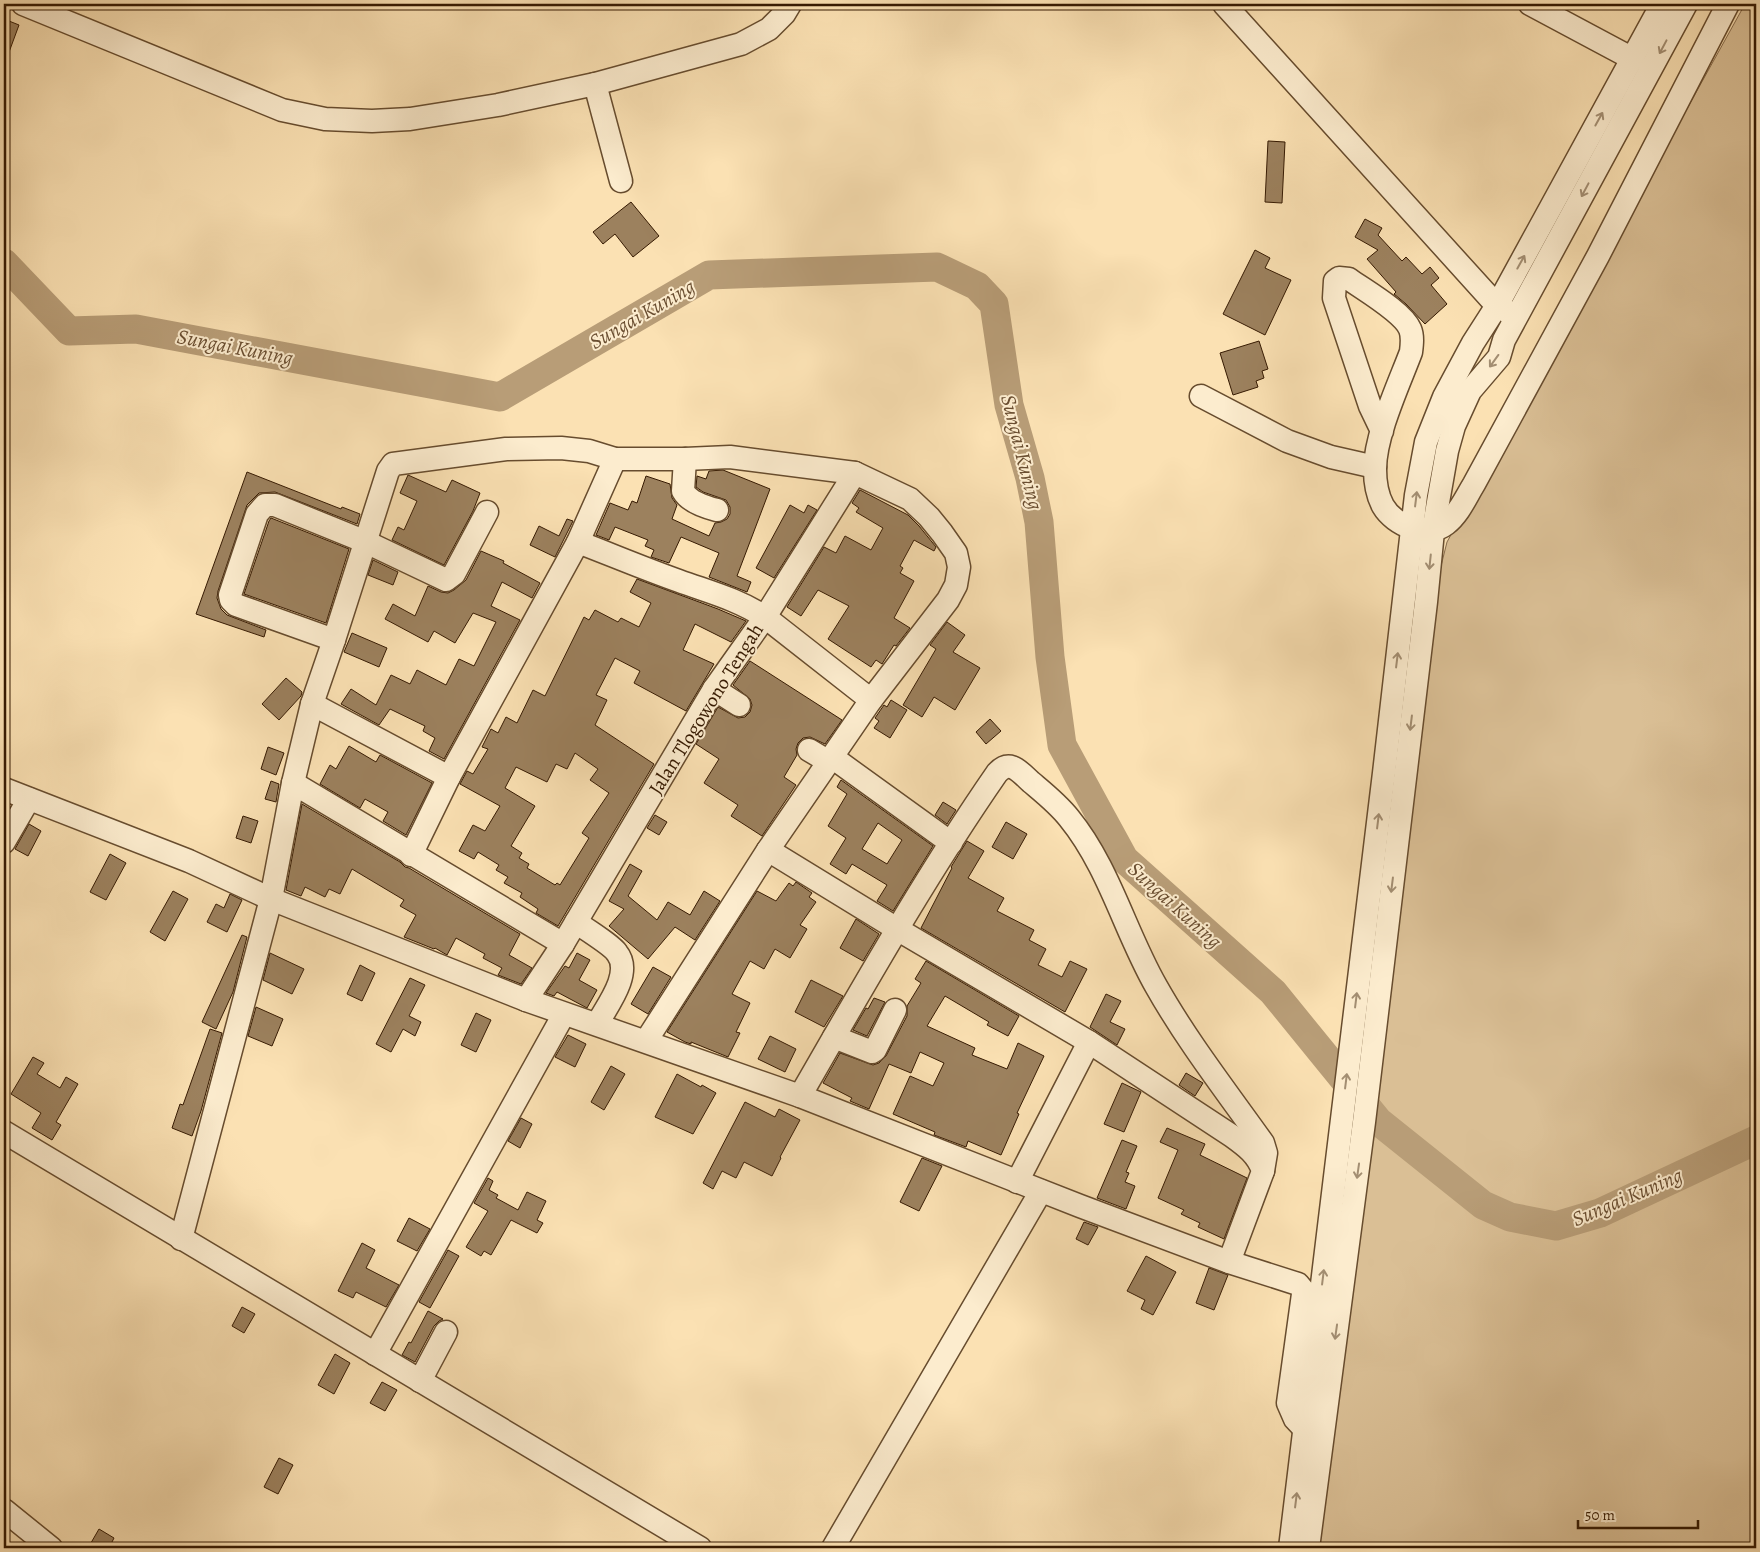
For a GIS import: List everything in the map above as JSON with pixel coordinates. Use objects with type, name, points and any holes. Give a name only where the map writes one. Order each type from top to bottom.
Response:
[{"type":"street","points":[[40,7],[282,110],[325,119],[372,121],[410,119],[498,105],[595,84],[741,44],[769,29],[784,14],[790,4]]},
{"type":"street","points":[[1224,4],[1490,298],[1516,318]]},
{"type":"street","points":[[1530,4],[1633,59]]},
{"type":"street","points":[[1308,1548],[1364,1122],[1426,602],[1423,530],[1416,495],[1426,442],[1444,397],[1473,343],[1498,304],[1662,4]]},
{"type":"street","points":[[1290,1548],[1350,1048],[1423,530],[1454,426],[1470,391],[1499,357],[1504,340],[1686,4]]},
{"type":"street","points":[[1382,431],[1370,406],[1334,298],[1335,281],[1339,278],[1349,279],[1397,312],[1410,327],[1413,340],[1411,352],[1382,431],[1375,467],[1378,491],[1383,506],[1399,522],[1423,530],[1446,524],[1460,509],[1598,256],[1728,4]]},
{"type":"street","points":[[595,84],[621,181]]},
{"type":"street","points":[[1201,396],[1287,441],[1331,458],[1375,467]]},
{"type":"street","points":[[182,1239],[272,898],[293,783],[312,704],[388,471],[393,464],[506,449],[561,448],[589,451],[615,459],[730,457],[855,473],[910,498],[929,517],[956,553],[959,567],[956,585],[948,600],[871,700],[830,759],[768,850],[646,1041]]},
{"type":"street","points":[[412,855],[448,777],[578,542],[615,459]]},
{"type":"street","points":[[685,459],[684,494],[690,499],[717,510]]},
{"type":"street","points":[[855,473],[764,617],[871,700]]},
{"type":"street","points":[[334,640],[236,604],[231,600],[230,595],[257,514],[265,505],[275,505],[366,542],[446,580],[454,574],[487,512]]},
{"type":"street","name":"Jalan Tlogowono Tengah","points":[[526,1000],[563,944],[714,690],[764,617],[733,599],[672,579],[578,542]]},
{"type":"street","points":[[714,690],[739,705]]},
{"type":"street","points":[[312,704],[448,777]]},
{"type":"street","points":[[809,750],[830,759],[951,843]]},
{"type":"street","points":[[800,1096],[897,929],[951,843],[997,774],[1004,767],[1014,768],[1060,808],[1077,829],[1101,870],[1156,985],[1207,1065],[1263,1143],[1266,1153],[1263,1171],[1228,1262]]},
{"type":"street","points":[[293,783],[563,944]]},
{"type":"street","points":[[4,789],[189,861],[272,898],[526,1000],[800,1096],[1228,1262],[1298,1284],[1303,1290],[1288,1403],[1293,1416],[1321,1446]]},
{"type":"street","points":[[4,842],[29,799]]},
{"type":"street","points":[[768,850],[897,929],[1089,1042],[1250,1149],[1260,1162],[1263,1171]]},
{"type":"street","points":[[576,922],[618,953],[623,968],[620,983],[597,1024]]},
{"type":"street","points":[[834,1037],[872,1052],[875,1050],[895,1010]]},
{"type":"street","points":[[374,1354],[564,1014]]},
{"type":"street","points":[[1018,1182],[1089,1042]]},
{"type":"street","points":[[4,1132],[700,1548]]},
{"type":"street","points":[[834,1548],[1041,1191]]},
{"type":"street","points":[[420,1381],[446,1332]]},
{"type":"street","points":[[4,1510],[51,1548]]},
{"type":"shaded area","points":[[1745,4],[1756,4],[1756,1548],[1318,1548],[1440,570],[1447,542]]},
{"type":"building","points":[[4,19],[19,25],[5,63],[4,63]]},
{"type":"building","points":[[1268,141],[1285,142],[1282,203],[1265,202]]},
{"type":"building","points":[[631,202],[659,236],[633,257],[615,234],[603,244],[593,232]]},
{"type":"building","points":[[1365,219],[1382,228],[1378,235],[1402,261],[1406,257],[1422,274],[1430,267],[1439,278],[1431,285],[1447,304],[1425,324],[1394,294],[1396,292],[1367,259],[1378,250],[1355,237]]},
{"type":"building","points":[[1255,250],[1270,258],[1265,268],[1291,280],[1265,335],[1223,314]]},
{"type":"building","points":[[1259,341],[1268,369],[1262,371],[1264,378],[1256,381],[1258,387],[1233,395],[1220,353]]},
{"type":"building","points":[[723,470],[770,489],[737,576],[751,582],[747,592],[709,577],[719,553],[681,537],[669,563],[651,557],[654,550],[645,546],[648,540],[615,527],[609,540],[596,535],[610,503],[628,510],[632,501],[637,503],[646,476],[670,484],[672,498],[677,505],[672,519],[709,536],[715,523],[727,519],[730,514],[730,507],[726,500],[703,492],[696,487],[697,476],[706,479],[709,471]]},
{"type":"building","points":[[247,472],[341,509],[342,507],[360,514],[357,524],[275,492],[259,493],[247,505],[217,598],[221,609],[227,615],[266,630],[264,637],[196,614]]},
{"type":"building","points":[[408,475],[446,492],[452,480],[480,493],[473,511],[444,565],[392,540],[398,527],[404,530],[417,501],[400,493]]},
{"type":"building","points":[[860,490],[908,515],[936,547],[934,551],[914,540],[900,566],[903,568],[900,573],[914,581],[894,618],[910,628],[896,646],[894,645],[882,664],[876,660],[871,667],[828,639],[849,606],[818,590],[801,616],[787,607],[824,547],[836,553],[845,536],[871,550],[883,528],[856,512],[859,508],[852,503]]},
{"type":"building","points":[[790,505],[804,513],[808,505],[817,510],[774,578],[756,568]]},
{"type":"building","points":[[271,518],[349,549],[326,623],[244,594]]},
{"type":"building","points":[[567,519],[573,521],[555,557],[530,545],[539,526],[559,536]]},
{"type":"building","points":[[481,551],[504,561],[503,563],[540,583],[532,598],[502,582],[491,606],[520,620],[444,759],[429,751],[435,738],[423,731],[425,726],[390,709],[379,725],[341,704],[351,689],[376,705],[391,675],[410,684],[417,670],[446,685],[459,659],[474,666],[496,622],[473,613],[455,643],[434,631],[428,642],[385,619],[393,604],[415,616],[428,586],[441,592],[448,593],[454,590],[466,580]]},
{"type":"building","points":[[373,560],[398,572],[393,585],[368,575]]},
{"type":"building","points":[[637,579],[746,621],[731,642],[695,624],[683,650],[714,664],[686,711],[634,683],[640,671],[615,658],[596,695],[607,700],[595,725],[654,764],[558,926],[536,913],[538,909],[520,897],[522,893],[504,883],[508,877],[496,870],[499,865],[478,852],[474,859],[459,851],[473,825],[485,831],[500,806],[460,784],[467,771],[473,774],[488,749],[482,747],[491,729],[498,733],[506,717],[517,723],[533,690],[545,696],[584,617],[589,620],[595,610],[618,622],[621,618],[639,627],[651,603],[630,592]],"holes":[[[575,753],[598,769],[590,780],[609,793],[582,833],[589,838],[560,885],[557,883],[555,885],[527,868],[529,864],[519,858],[522,853],[511,846],[535,806],[505,788],[516,767],[547,782],[556,764],[567,769]]]},
{"type":"building","points":[[947,622],[965,635],[953,652],[980,668],[955,710],[934,697],[922,717],[903,705],[936,649],[930,645]]},
{"type":"building","points":[[352,633],[387,648],[379,667],[344,652]]},
{"type":"building","points":[[750,661],[842,720],[825,744],[810,737],[803,738],[798,743],[797,755],[784,777],[796,785],[762,836],[731,816],[738,805],[704,783],[719,759],[696,744],[718,707],[738,718],[745,717],[750,712],[752,705],[750,699],[733,685]]},
{"type":"building","points":[[286,678],[302,692],[301,696],[279,720],[262,704]]},
{"type":"building","points":[[891,700],[907,710],[890,738],[874,728],[879,721],[875,718],[884,705],[887,707]]},
{"type":"building","points":[[990,719],[1001,731],[986,744],[976,732]]},
{"type":"building","points":[[349,746],[376,762],[380,755],[432,783],[406,835],[383,821],[388,812],[365,799],[360,808],[320,784],[330,765],[336,769]]},
{"type":"building","points":[[268,747],[284,753],[276,775],[261,769]]},
{"type":"building","points":[[841,780],[933,846],[893,911],[877,901],[887,885],[852,864],[846,874],[830,864],[846,838],[828,826],[847,794],[837,787]],"holes":[[[878,823],[902,840],[887,864],[862,849]]]},
{"type":"building","points":[[271,781],[279,784],[276,802],[265,799]]},
{"type":"building","points":[[943,802],[956,810],[947,824],[935,815]]},
{"type":"building","points":[[302,804],[520,934],[509,955],[532,968],[521,984],[498,975],[502,968],[483,958],[485,954],[456,938],[447,955],[435,948],[404,937],[416,915],[400,906],[404,900],[352,869],[340,894],[329,889],[325,897],[305,887],[301,896],[286,890]]},
{"type":"building","points":[[655,815],[667,822],[659,835],[647,828]]},
{"type":"building","points":[[243,816],[258,821],[251,843],[236,838]]},
{"type":"building","points":[[1006,822],[1027,834],[1013,859],[992,847]]},
{"type":"building","points":[[29,824],[41,831],[28,856],[15,849]]},
{"type":"building","points":[[967,841],[984,851],[968,878],[1004,898],[997,911],[1034,930],[1029,940],[1046,949],[1038,965],[1062,977],[1070,961],[1087,969],[1065,1012],[921,928],[951,867]]},
{"type":"building","points":[[110,854],[126,863],[106,900],[90,892]]},
{"type":"building","points":[[630,864],[642,871],[628,896],[657,920],[668,902],[690,915],[704,891],[720,901],[695,940],[675,927],[648,959],[609,926],[624,909],[609,901]]},
{"type":"building","points":[[796,882],[812,893],[809,897],[816,902],[800,925],[807,929],[790,958],[775,949],[764,969],[750,961],[732,994],[750,1003],[736,1032],[740,1033],[728,1057],[691,1042],[691,1044],[685,1042],[667,1032],[757,891],[776,901],[789,883],[793,886]]},
{"type":"building","points":[[173,891],[188,899],[165,941],[150,932]]},
{"type":"building","points":[[230,894],[242,900],[227,932],[207,922],[216,904],[224,908]]},
{"type":"building","points":[[856,919],[879,934],[863,961],[840,948]]},
{"type":"building","points":[[242,935],[247,937],[233,992],[216,1029],[202,1022]]},
{"type":"building","points":[[270,953],[304,969],[292,994],[263,980]]},
{"type":"building","points":[[577,953],[590,960],[579,980],[597,990],[587,1008],[557,992],[554,996],[546,993],[565,966],[569,968]]},
{"type":"building","points":[[926,961],[1019,1016],[1008,1036],[987,1025],[989,1022],[945,996],[927,1026],[975,1048],[972,1055],[1007,1069],[1018,1043],[1044,1056],[1017,1113],[1019,1114],[1001,1155],[968,1141],[966,1147],[934,1135],[935,1132],[893,1114],[910,1076],[933,1086],[944,1063],[920,1052],[911,1073],[889,1064],[869,1109],[850,1101],[852,1098],[823,1083],[840,1053],[873,1065],[879,1063],[886,1056],[907,1016],[907,1006],[921,983],[915,979]]},
{"type":"building","points":[[360,965],[375,973],[362,1001],[347,994]]},
{"type":"building","points":[[653,967],[671,977],[648,1014],[631,1004]]},
{"type":"building","points":[[410,978],[425,985],[409,1016],[421,1022],[415,1036],[403,1029],[391,1052],[376,1044]]},
{"type":"building","points":[[811,980],[843,996],[824,1027],[795,1012]]},
{"type":"building","points":[[1106,994],[1121,1001],[1110,1022],[1125,1029],[1117,1045],[1090,1027]]},
{"type":"building","points":[[874,998],[885,1002],[867,1036],[853,1030]]},
{"type":"building","points":[[256,1007],[283,1019],[272,1046],[248,1036]]},
{"type":"building","points":[[476,1013],[491,1020],[476,1052],[461,1045]]},
{"type":"building","points":[[210,1029],[222,1033],[201,1111],[192,1136],[172,1128],[180,1104],[183,1105]]},
{"type":"building","points":[[568,1035],[586,1044],[575,1067],[555,1057]]},
{"type":"building","points":[[770,1036],[796,1049],[785,1072],[758,1059]]},
{"type":"building","points":[[33,1057],[44,1063],[37,1074],[60,1088],[66,1077],[78,1084],[56,1122],[61,1125],[52,1140],[32,1128],[41,1113],[11,1094]]},
{"type":"building","points":[[611,1066],[625,1074],[604,1110],[591,1102]]},
{"type":"building","points":[[1186,1073],[1203,1083],[1195,1096],[1179,1085]]},
{"type":"building","points":[[677,1074],[716,1093],[693,1134],[655,1117]]},
{"type":"building","points":[[1122,1083],[1141,1092],[1124,1132],[1104,1124]]},
{"type":"building","points":[[745,1102],[775,1117],[779,1109],[800,1120],[772,1176],[744,1162],[736,1178],[722,1171],[713,1189],[703,1183]]},
{"type":"building","points":[[521,1118],[532,1124],[520,1148],[508,1141]]},
{"type":"building","points":[[1167,1128],[1205,1144],[1200,1155],[1247,1178],[1224,1239],[1198,1227],[1200,1223],[1181,1214],[1184,1210],[1158,1198],[1178,1150],[1160,1142]]},
{"type":"building","points":[[1122,1140],[1137,1146],[1126,1172],[1129,1173],[1125,1182],[1135,1186],[1126,1209],[1097,1198]]},
{"type":"building","points":[[922,1158],[942,1166],[919,1211],[900,1202]]},
{"type":"building","points":[[488,1178],[493,1181],[489,1190],[498,1195],[496,1198],[518,1210],[527,1192],[546,1201],[537,1220],[543,1223],[537,1233],[511,1220],[491,1255],[484,1251],[481,1256],[466,1247],[488,1211],[474,1203]]},
{"type":"building","points":[[409,1218],[430,1229],[417,1251],[397,1241]]},
{"type":"building","points":[[1084,1222],[1098,1227],[1088,1245],[1076,1239]]},
{"type":"building","points":[[362,1243],[375,1250],[366,1268],[399,1285],[386,1307],[356,1292],[353,1298],[338,1291]]},
{"type":"building","points":[[448,1250],[459,1256],[430,1308],[419,1302]]},
{"type":"building","points":[[1146,1256],[1176,1272],[1153,1315],[1141,1309],[1145,1300],[1127,1291]]},
{"type":"building","points":[[1209,1268],[1228,1275],[1214,1310],[1196,1303]]},
{"type":"building","points":[[242,1307],[255,1314],[244,1333],[232,1326]]},
{"type":"building","points":[[428,1311],[443,1319],[434,1326],[415,1362],[402,1355],[409,1342],[411,1343]]},
{"type":"building","points":[[335,1354],[350,1363],[334,1394],[318,1385]]},
{"type":"building","points":[[382,1382],[397,1390],[385,1411],[370,1403]]},
{"type":"building","points":[[279,1458],[293,1465],[278,1494],[264,1487]]},
{"type":"building","points":[[99,1529],[114,1538],[109,1548],[88,1548]]},
{"type":"waterway","name":"Sungai Kuning","points":[[4,263],[69,331],[136,329],[500,397],[709,275],[937,267],[977,286],[994,304],[1009,405],[1030,478],[1039,522],[1050,657],[1062,745],[1124,859],[1273,992],[1378,1121],[1483,1205],[1510,1217],[1556,1226],[1600,1213],[1756,1140]]}]
